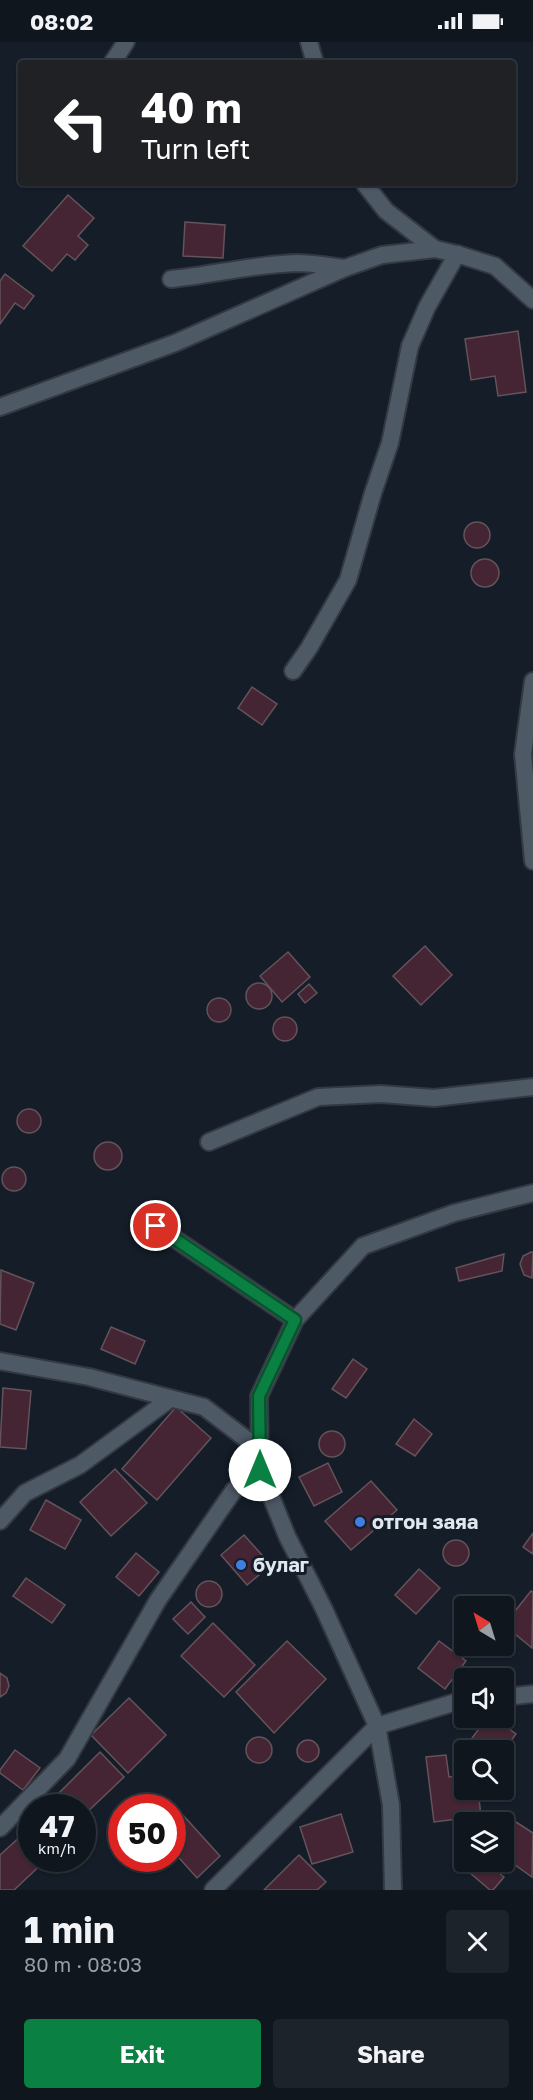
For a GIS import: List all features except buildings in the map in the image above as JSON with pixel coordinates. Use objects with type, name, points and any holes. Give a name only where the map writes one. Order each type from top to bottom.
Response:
[{"type":"street","points":[[114,60],[126,42]]},
{"type":"street","points":[[309,42],[314,60]]},
{"type":"street","points":[[366,186],[386,211],[435,249]]},
{"type":"street","points":[[0,407],[175,343],[345,268],[382,255],[435,249],[457,254],[495,266],[533,300]]},
{"type":"street","points":[[293,671],[348,580],[390,443],[410,346],[427,307],[457,254]]},
{"type":"street","points":[[171,279],[298,263],[345,268]]},
{"type":"street","points":[[533,681],[523,754],[533,861]]},
{"type":"street","points":[[523,754],[533,729]]},
{"type":"street","points":[[209,1142],[318,1097],[381,1094],[434,1098],[533,1087]]},
{"type":"street","points":[[260,1470],[259,1396],[295,1320],[363,1246],[454,1213],[533,1193]]},
{"type":"street","points":[[156,1226],[295,1320]]},
{"type":"street","points":[[0,1361],[89,1377],[204,1407],[246,1439],[287,1536],[324,1609],[377,1726],[391,1805],[393,1890]]},
{"type":"street","points":[[0,1521],[25,1493],[80,1465],[170,1399]]},
{"type":"street","points":[[0,1828],[67,1759],[158,1600],[234,1490],[260,1470]]},
{"type":"street","points":[[514,1696],[533,1694]]},
{"type":"street","points":[[213,1890],[377,1726],[454,1703]]},
{"type":"place","name":"отгон заяа","points":[[360,1522]]},
{"type":"place","name":"булаг","points":[[241,1565]]},
{"type":"route","points":[[156,1226],[295,1320],[259,1396],[260,1470]]}]
